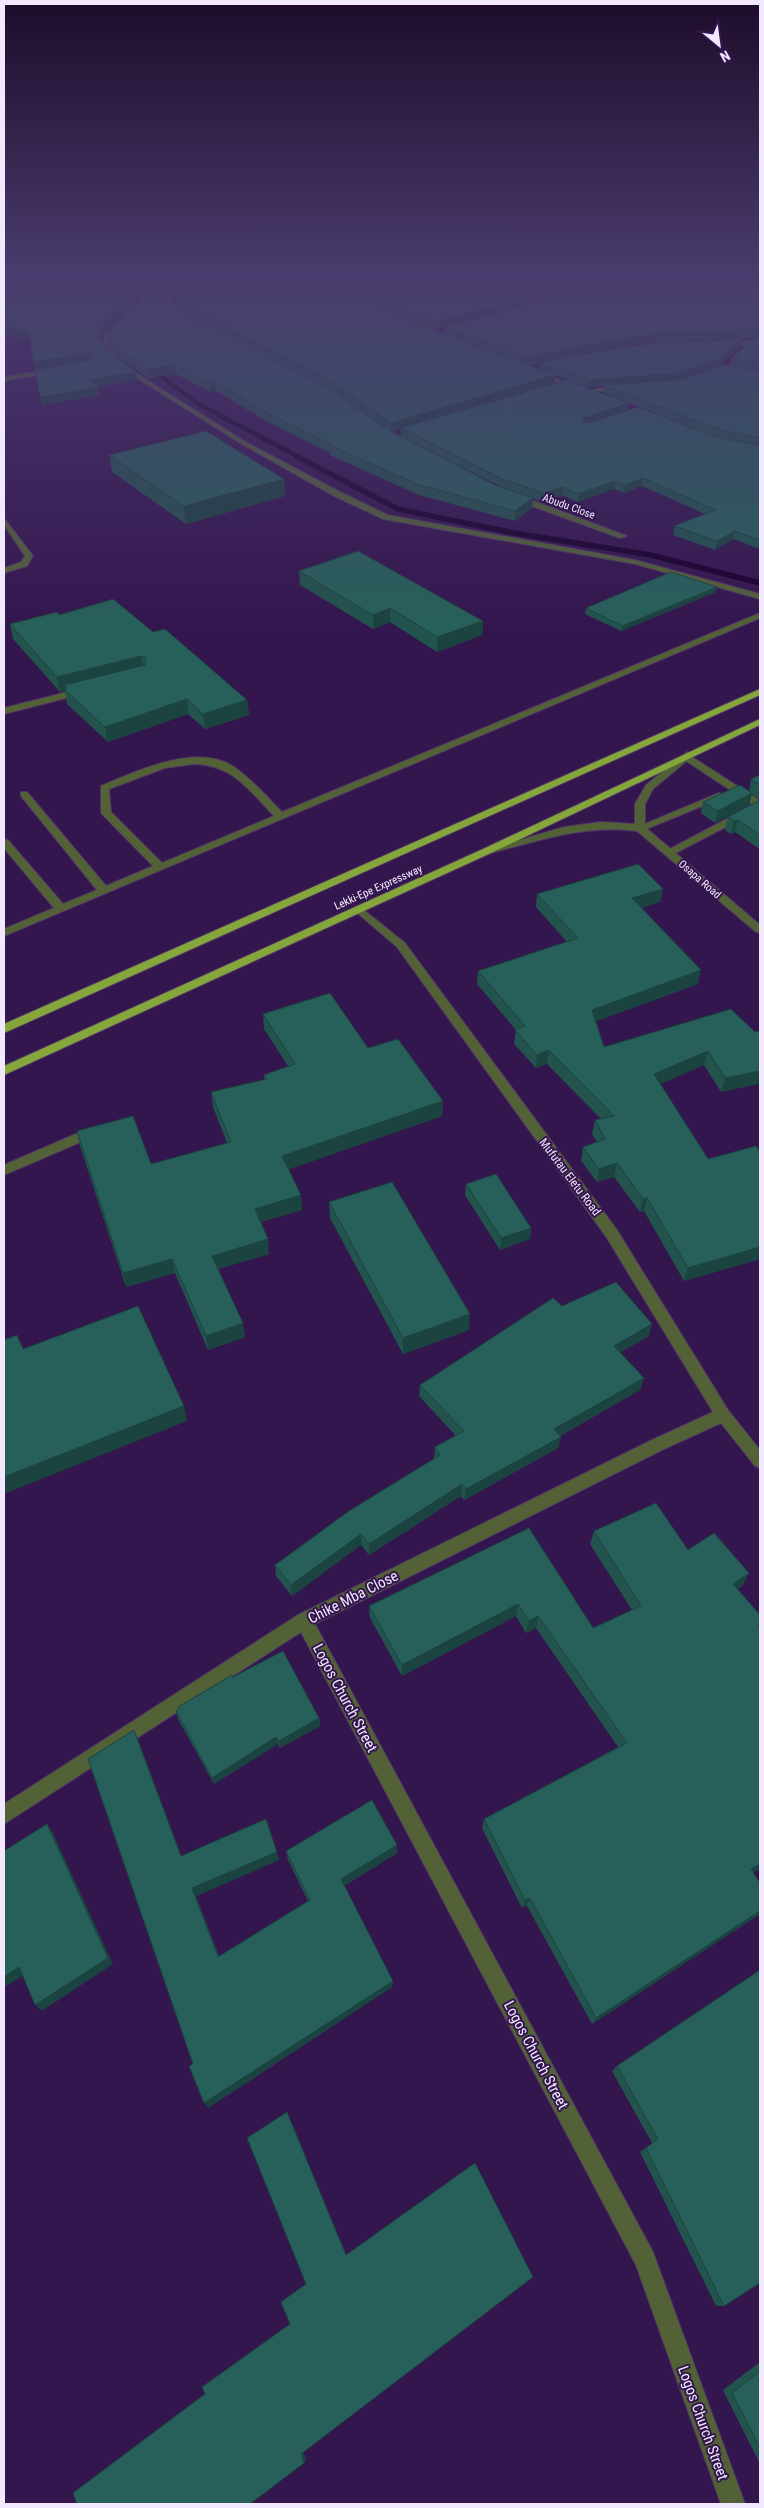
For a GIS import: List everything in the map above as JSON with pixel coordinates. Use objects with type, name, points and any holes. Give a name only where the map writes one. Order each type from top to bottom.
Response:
[{"type":"highway","name":"Lekki-Epe Expressway","points":[[4,1029],[760,692]]},
{"type":"highway","name":"Lekki-Epe Expressway","points":[[4,1071],[487,851],[760,722]]},
{"type":"street","points":[[164,393],[242,442],[371,511],[416,524],[635,562],[720,584],[760,597]]},
{"type":"street","points":[[593,393],[606,399]]},
{"type":"street","name":"Abudu Close","points":[[507,494],[622,536]]},
{"type":"street","points":[[4,520],[29,556],[24,564],[4,571]]},
{"type":"street","points":[[4,932],[760,615]]},
{"type":"street","points":[[4,711],[97,688]]},
{"type":"street","points":[[640,828],[640,804],[650,787],[688,755],[759,806],[670,853]]},
{"type":"street","points":[[160,867],[106,813],[104,788],[148,769],[198,760],[225,765],[281,816]]},
{"type":"street","points":[[487,851],[577,826],[607,824],[640,828],[736,789]]},
{"type":"street","points":[[24,794],[104,891]]},
{"type":"street","name":"Osapa Road","points":[[640,828],[760,930]]},
{"type":"street","points":[[4,842],[62,909]]},
{"type":"street","name":"Mufutau Eletu Road","points":[[359,909],[401,945],[612,1234],[723,1414],[760,1461]]},
{"type":"street","points":[[4,1170],[86,1135]]},
{"type":"street","name":"Chike Mba Close","points":[[4,1815],[304,1622],[723,1414]]},
{"type":"street","name":"Logos Church Street","points":[[304,1622],[645,2260],[733,2504]]},
{"type":"building","points":[[39,393],[63,393],[40,397]]},
{"type":"building","points":[[234,393],[336,393],[387,429],[495,485],[533,498],[515,511],[420,485],[329,445],[331,444],[265,412]]},
{"type":"building","points":[[348,393],[493,393],[391,423]]},
{"type":"building","points":[[522,393],[602,393],[628,403],[583,418],[584,422],[589,423],[638,407],[713,436],[760,446],[760,540],[735,531],[717,541],[674,526],[716,510],[643,478],[625,485],[615,481],[578,494],[563,487],[544,493],[502,479],[401,428]]},
{"type":"building","points":[[626,393],[760,393],[760,438],[718,429]]},
{"type":"building","points":[[206,431],[284,479],[184,506],[109,455]]},
{"type":"building","points":[[358,551],[483,621],[437,637],[390,608],[373,615],[299,571]]},
{"type":"building","points":[[671,572],[717,587],[622,626],[586,608]]},
{"type":"building","points":[[113,599],[153,632],[165,629],[247,700],[203,714],[187,699],[105,727],[64,689],[67,688],[64,685],[145,665],[146,658],[141,656],[57,677],[10,624],[57,612],[59,615]]},
{"type":"building","points":[[760,775],[760,785],[751,779]]},
{"type":"building","points":[[740,785],[752,793],[718,811],[703,802]]},
{"type":"building","points":[[760,800],[760,835],[738,820],[734,821],[728,817]]},
{"type":"building","points":[[638,864],[663,889],[632,898],[701,970],[592,1010],[604,1047],[731,1009],[755,1032],[760,1031],[760,1071],[725,1078],[708,1051],[654,1074],[708,1159],[756,1146],[760,1152],[760,1247],[688,1268],[647,1198],[643,1199],[617,1163],[599,1169],[583,1147],[605,1139],[595,1120],[614,1116],[549,1050],[537,1055],[515,1030],[525,1026],[478,971],[578,938],[537,894]]},
{"type":"building","points":[[330,993],[368,1048],[398,1039],[443,1101],[282,1156],[301,1195],[255,1209],[268,1239],[212,1256],[243,1323],[206,1336],[172,1259],[123,1273],[77,1131],[133,1116],[151,1164],[231,1142],[211,1092],[267,1079],[264,1075],[295,1064],[263,1014]]},
{"type":"building","points":[[496,1174],[531,1228],[501,1238],[466,1184]]},
{"type":"building","points":[[392,1182],[470,1314],[403,1338],[329,1202]]},
{"type":"building","points":[[616,1282],[652,1324],[614,1346],[644,1378],[554,1429],[561,1437],[466,1489],[462,1484],[369,1544],[361,1534],[291,1585],[275,1565],[349,1511],[440,1455],[435,1447],[464,1431],[420,1385],[553,1298],[562,1306]]},
{"type":"building","points":[[138,1306],[184,1406],[4,1477],[4,1340],[17,1335],[23,1349]]},
{"type":"building","points":[[656,1503],[688,1550],[714,1533],[749,1573],[733,1584],[760,1615],[760,1624],[758,1626],[760,1629],[760,1864],[751,1869],[760,1883],[760,1911],[596,2018],[530,1898],[525,1900],[484,1819],[627,1743],[538,1616],[529,1621],[518,1604],[402,1665],[369,1606],[529,1528],[593,1628],[641,1606],[594,1531]]},
{"type":"building","points":[[283,1651],[319,1718],[279,1741],[276,1737],[212,1778],[176,1711],[179,1709],[178,1707],[232,1675],[233,1677]]},
{"type":"building","points":[[134,1730],[181,1856],[266,1819],[277,1852],[192,1888],[218,1957],[310,1900],[286,1851],[372,1800],[397,1845],[341,1879],[393,1981],[204,2103],[189,2066],[193,2064],[88,1759]]},
{"type":"building","points":[[47,1824],[108,1958],[35,2005],[19,1967],[4,1977],[4,1851]]},
{"type":"building","points":[[760,1970],[760,2283],[724,2306],[646,2148],[658,2139],[617,2066]]},
{"type":"building","points":[[287,2112],[346,2255],[475,2163],[533,2277],[301,2454],[304,2463],[250,2504],[77,2504],[73,2493],[205,2394],[202,2387],[290,2324],[281,2302],[306,2284],[247,2138]]},
{"type":"building","points":[[760,2371],[760,2448],[732,2393]]},
{"type":"waterway","points":[[184,393],[200,405],[299,457]]},
{"type":"waterway","points":[[296,456],[398,509],[514,533],[651,555],[760,583]]}]
